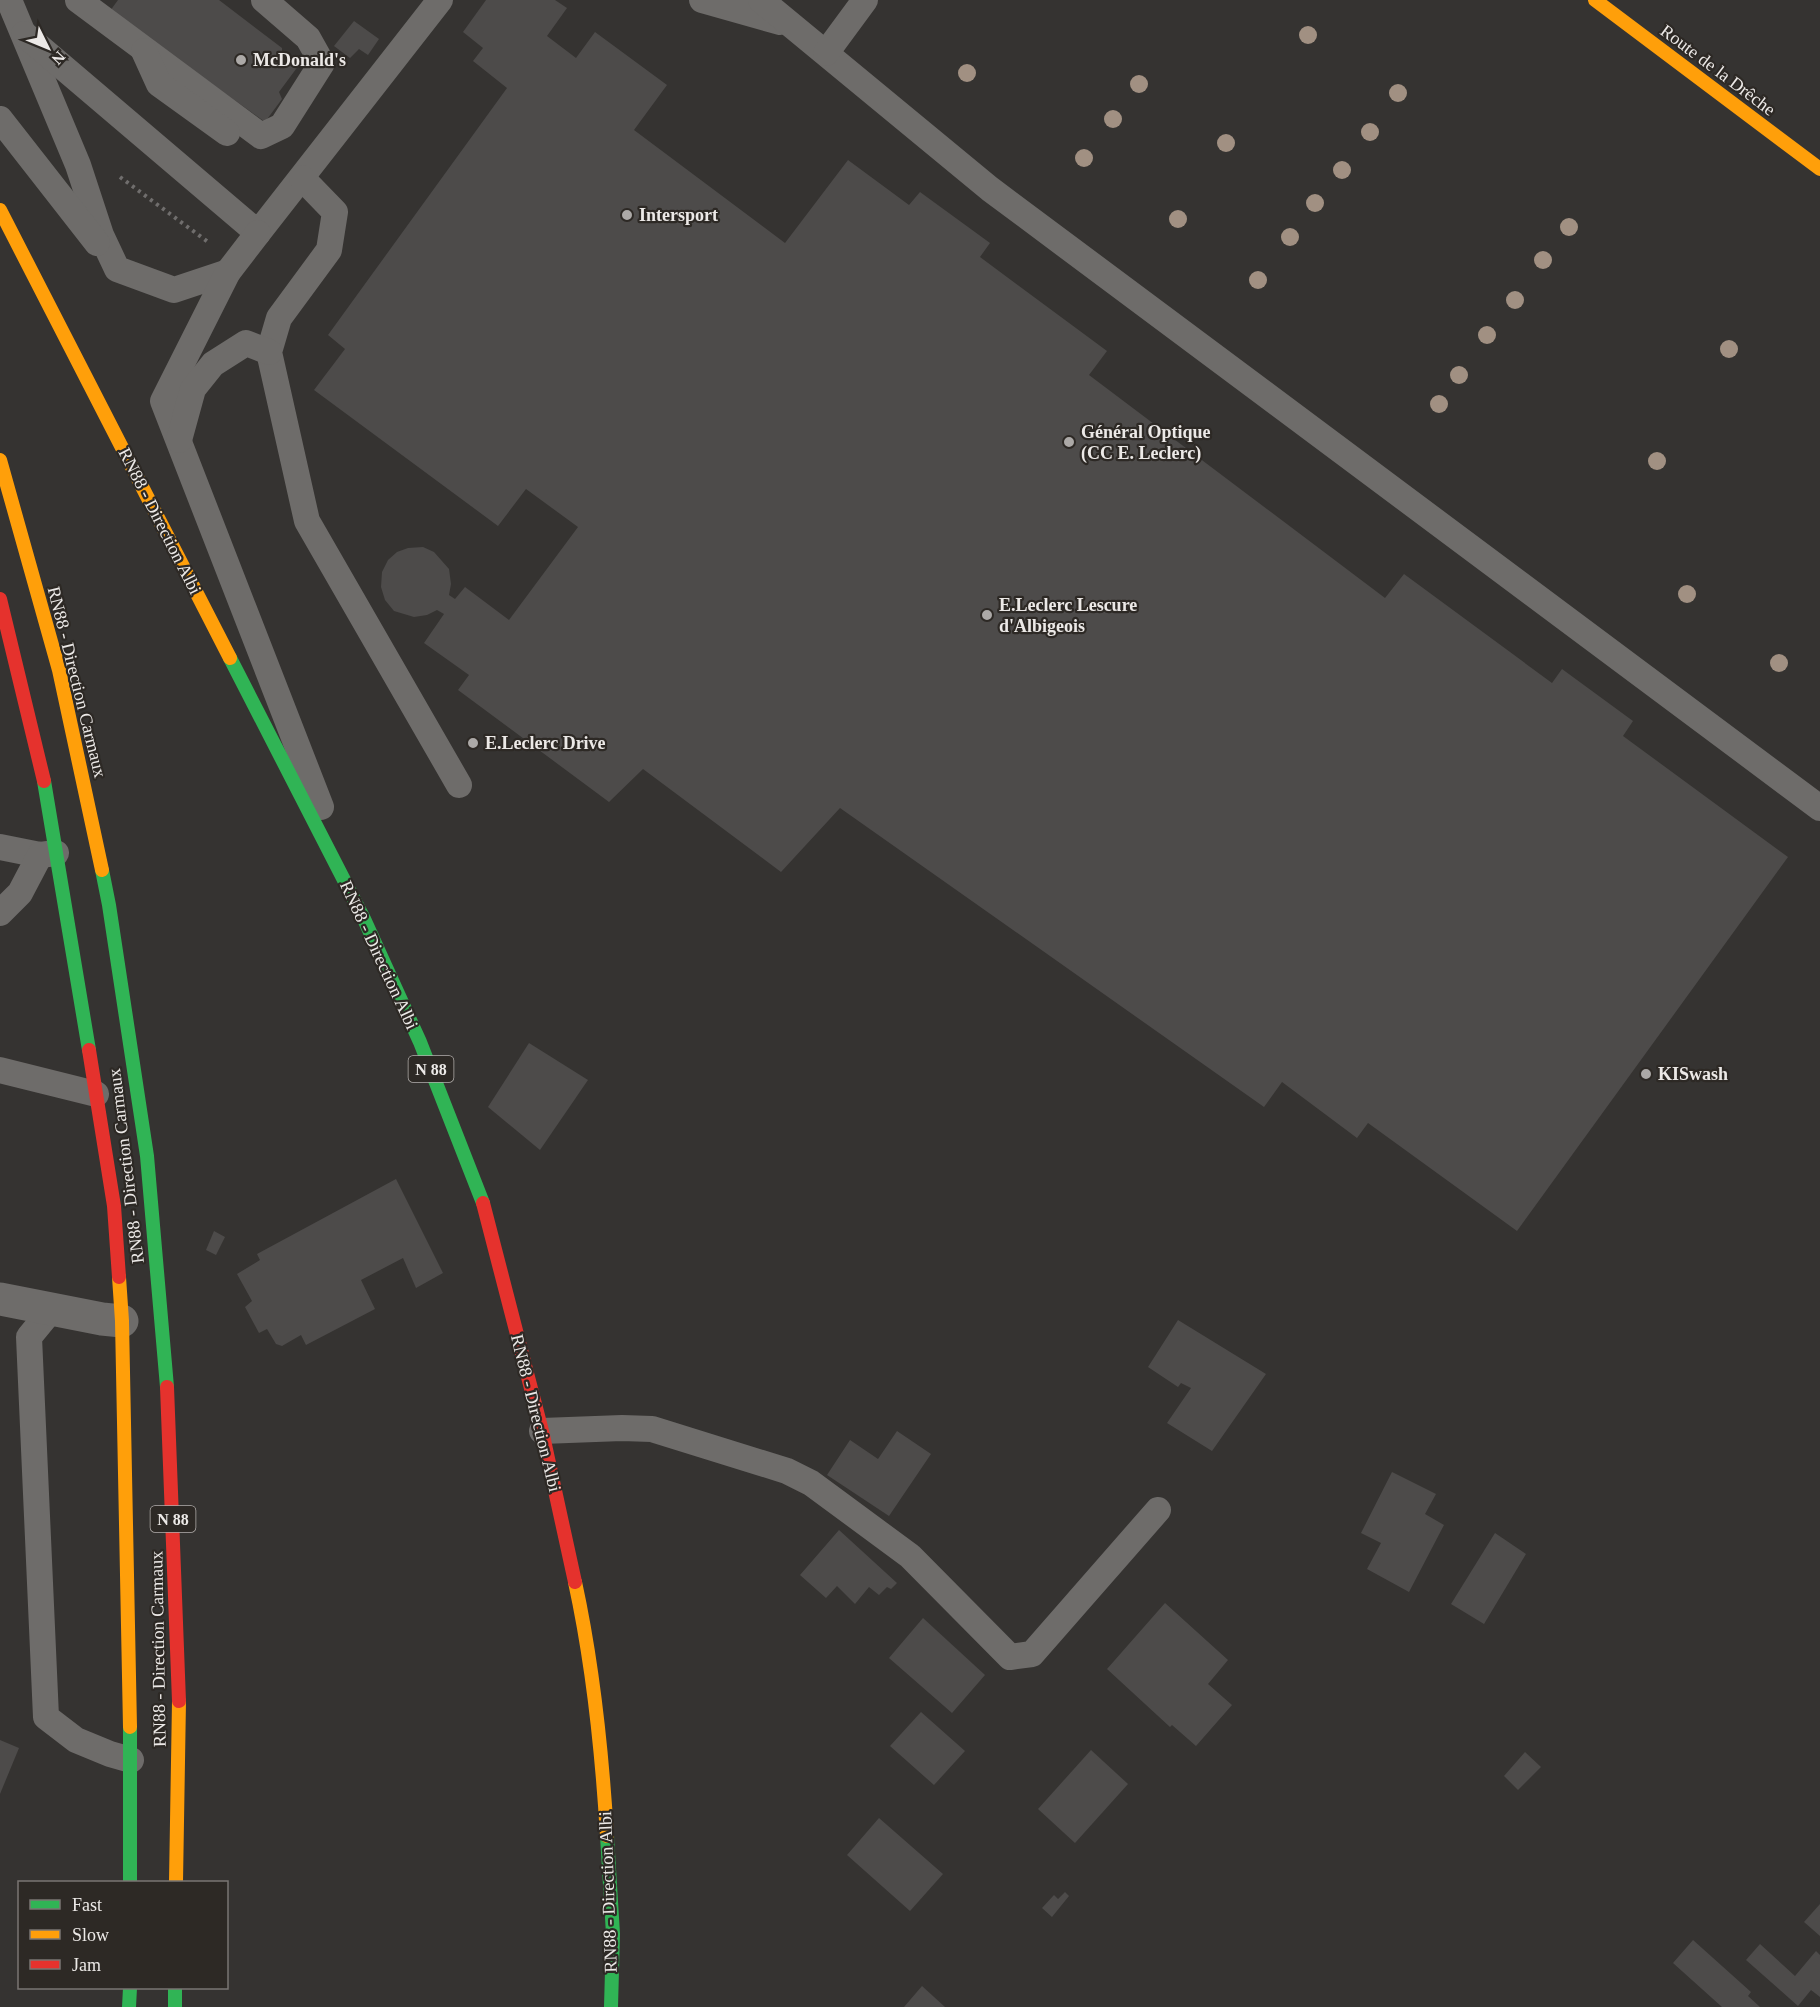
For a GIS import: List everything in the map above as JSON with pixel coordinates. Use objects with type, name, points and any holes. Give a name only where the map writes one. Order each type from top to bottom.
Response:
[{"type":"main road","name":"Route de la Drêche","points":[[1595,0],[1820,169]]},
{"type":"main road","name":"RN88 - Direction Albi","points":[[0,210],[364,919],[420,1042],[481,1195],[542,1431],[586,1631],[604,1785],[613,1934],[611,2007]]},
{"type":"main road","name":"RN88 - Direction Carmaux","points":[[0,460],[58,670],[109,905],[147,1156],[169,1404],[179,1700],[176,1881]]},
{"type":"main road","points":[[0,599],[8,673],[40,760],[48,854],[96,1094],[114,1206],[122,1321],[131,1760],[130,1881]]},
{"type":"main road","points":[[129,2007],[130,1989]]},
{"type":"main road","points":[[175,1989],[175,2007]]},
{"type":"street","points":[[0,1299],[122,1321]]},
{"type":"street","points":[[120,2007],[122,1989]]},
{"type":"lane","points":[[9,0],[78,165],[101,235],[117,269]]},
{"type":"lane","points":[[78,0],[261,136],[282,126],[322,63],[308,38],[264,0]]},
{"type":"lane","points":[[364,919],[163,401],[232,267],[440,0]]},
{"type":"lane","points":[[702,0],[794,26]]},
{"type":"lane","points":[[761,0],[990,189],[1820,808]]},
{"type":"lane","points":[[826,53],[865,0]]},
{"type":"lane","points":[[24,34],[258,233]]},
{"type":"lane","points":[[0,119],[117,269],[174,290],[232,267]]},
{"type":"lane","points":[[302,178],[335,212],[329,250],[279,318],[269,352],[307,521],[459,785]]},
{"type":"lane","points":[[179,440],[194,389],[213,364],[246,343],[269,352]]},
{"type":"lane","points":[[0,847],[48,854],[20,893],[0,913]]},
{"type":"lane","points":[[0,1070],[96,1094]]},
{"type":"lane","points":[[52,1309],[29,1337],[46,1717],[76,1740],[131,1760]]},
{"type":"lane","points":[[542,1431],[652,1429],[787,1472],[811,1483],[910,1556],[1010,1658],[1032,1654],[1158,1510]]},
{"type":"path","points":[[78,165],[102,163],[232,267]]},
{"type":"building","points":[[118,0],[219,0],[282,48],[282,52],[299,65],[279,92],[282,99],[265,122],[110,11]]},
{"type":"building","name":"E.Leclerc Lescure d'Albigeois","points":[[486,0],[555,0],[567,8],[547,36],[576,58],[595,32],[667,85],[634,130],[785,243],[848,160],[909,205],[920,192],[990,243],[980,257],[1107,351],[1089,375],[1385,598],[1404,574],[1552,683],[1562,669],[1633,721],[1623,736],[1788,857],[1517,1231],[1368,1123],[1357,1138],[1282,1082],[1264,1107],[840,808],[781,872],[643,769],[609,802],[458,690],[469,675],[424,643],[444,614],[437,610],[427,615],[414,617],[394,611],[385,600],[381,587],[382,572],[388,560],[397,552],[408,548],[423,547],[434,552],[449,569],[451,584],[449,595],[455,599],[465,587],[509,620],[578,527],[526,489],[498,526],[314,390],[345,349],[328,335],[507,88],[473,61],[483,48],[463,32]]},
{"type":"building","points":[[354,21],[379,39],[368,55],[359,49],[350,58],[334,46]]},
{"type":"building","points":[[529,1043],[588,1080],[540,1150],[488,1107]]},
{"type":"building","points":[[396,1179],[443,1273],[416,1288],[403,1258],[361,1280],[375,1309],[306,1345],[301,1335],[282,1346],[276,1344],[267,1329],[259,1333],[245,1307],[252,1301],[237,1274],[260,1260],[257,1254]]},
{"type":"building","points":[[214,1231],[225,1237],[216,1255],[206,1250]]},
{"type":"building","points":[[1178,1320],[1266,1374],[1212,1451],[1167,1423],[1191,1388],[1181,1383],[1178,1387],[1148,1367]]},
{"type":"building","points":[[897,1431],[931,1454],[889,1516],[827,1475],[850,1440],[878,1459]]},
{"type":"building","points":[[1392,1472],[1436,1494],[1425,1514],[1444,1525],[1409,1592],[1367,1569],[1381,1543],[1361,1533]]},
{"type":"building","points":[[839,1530],[897,1583],[891,1589],[887,1587],[879,1595],[869,1587],[855,1604],[837,1586],[826,1598],[800,1575]]},
{"type":"building","points":[[1495,1533],[1526,1554],[1484,1624],[1451,1604]]},
{"type":"building","points":[[1165,1603],[1228,1660],[1208,1684],[1232,1705],[1196,1746],[1172,1725],[1170,1727],[1107,1669]]},
{"type":"building","points":[[923,1618],[985,1675],[952,1713],[889,1658]]},
{"type":"building","points":[[921,1712],[965,1751],[934,1785],[890,1746]]},
{"type":"building","points":[[0,1740],[19,1748],[0,1794]]},
{"type":"building","points":[[1091,1750],[1128,1784],[1075,1843],[1038,1809]]},
{"type":"building","points":[[1525,1752],[1541,1767],[1518,1790],[1504,1776]]},
{"type":"building","points":[[879,1818],[943,1874],[910,1911],[847,1855]]},
{"type":"building","points":[[1065,1892],[1069,1896],[1052,1917],[1042,1908],[1054,1895],[1058,1899]]},
{"type":"building","points":[[1820,1904],[1820,1936],[1804,1922]]},
{"type":"building","points":[[1693,1940],[1751,1992],[1748,1996],[1760,2007],[1722,2007],[1673,1963]]},
{"type":"building","points":[[1760,1944],[1795,1976],[1816,1951],[1820,1955],[1820,1997],[1811,1990],[1798,2006],[1746,1960]]},
{"type":"building","points":[[922,1986],[945,2007],[904,2007]]},
{"type":"traffic: fast","points":[[230,658],[364,919],[420,1042],[483,1203]]},
{"type":"traffic: fast","points":[[44,781],[89,1050]]},
{"type":"traffic: fast","points":[[102,870],[147,1156],[167,1387]]},
{"type":"traffic: fast","points":[[130,1727],[130,1881]]},
{"type":"traffic: fast","points":[[607,1836],[613,1934],[611,2007]]},
{"type":"traffic: fast","points":[[129,2007],[130,1989]]},
{"type":"traffic: fast","points":[[175,1989],[175,2007]]},
{"type":"traffic: slow","points":[[1595,0],[1820,169]]},
{"type":"traffic: slow","points":[[0,210],[230,658]]},
{"type":"traffic: slow","points":[[0,460],[59,670],[102,870]]},
{"type":"traffic: slow","points":[[119,1277],[122,1321],[130,1727]]},
{"type":"traffic: slow","points":[[575,1582],[596,1708],[607,1836]]},
{"type":"traffic: slow","points":[[176,1881],[179,1701]]},
{"type":"traffic: jam","points":[[0,599],[44,781]]},
{"type":"traffic: jam","points":[[89,1050],[114,1206],[119,1277]]},
{"type":"traffic: jam","points":[[483,1203],[542,1431],[575,1582]]},
{"type":"traffic: jam","points":[[167,1387],[179,1701]]},
{"type":"place","name":"McDonald's","points":[[241,60]]},
{"type":"place","name":"Intersport","points":[[627,215]]},
{"type":"place","name":"Général Optique (CC E. Leclerc)","points":[[1069,442]]},
{"type":"place","name":"E.Leclerc Lescure d'Albigeois","points":[[987,615]]},
{"type":"place","name":"E.Leclerc Drive","points":[[473,743]]},
{"type":"place","name":"KISwash","points":[[1646,1074]]}]
